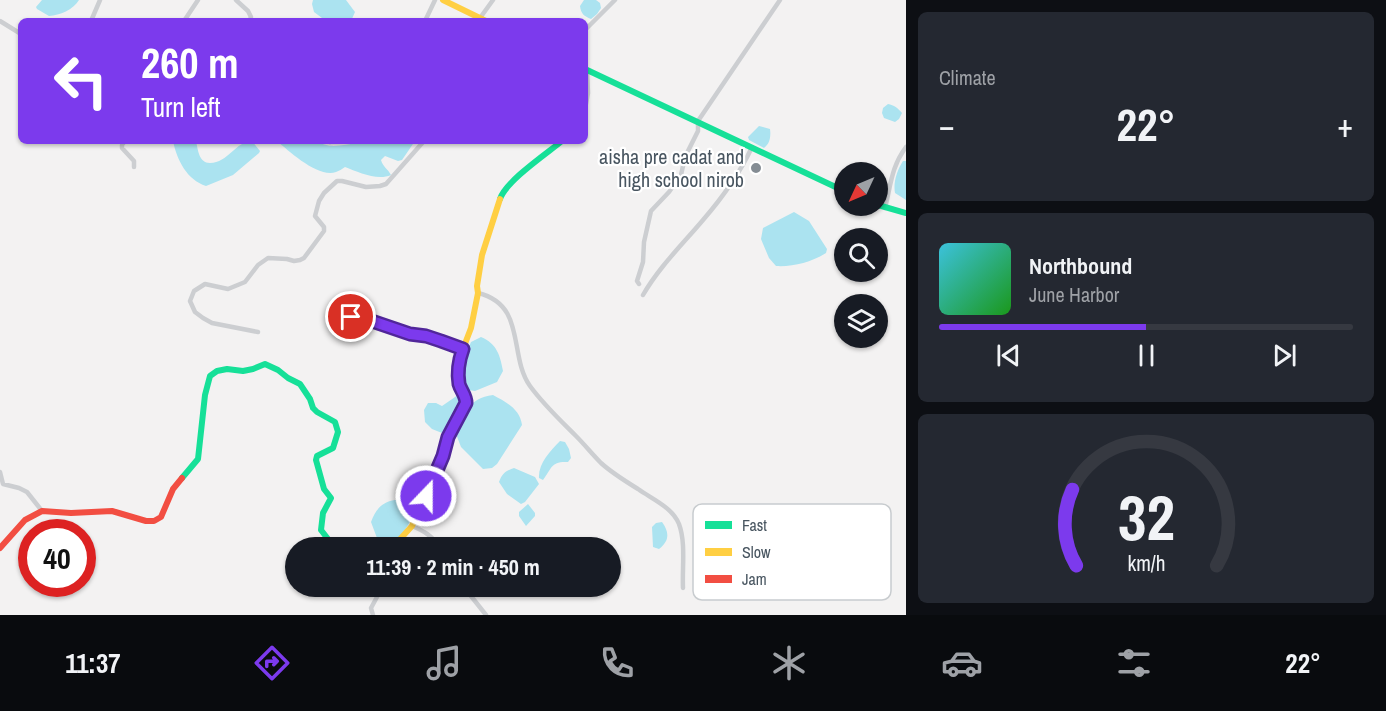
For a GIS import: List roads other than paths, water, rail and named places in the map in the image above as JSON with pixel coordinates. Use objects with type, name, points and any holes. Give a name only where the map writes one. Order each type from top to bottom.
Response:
[{"type":"street","points":[[92,18],[100,0]]},
{"type":"street","points":[[186,18],[198,0]]},
{"type":"street","points":[[236,0],[248,11],[250,18]]},
{"type":"street","points":[[426,18],[435,0]]},
{"type":"street","points":[[442,0],[481,18]]},
{"type":"street","points":[[483,18],[492,0]]},
{"type":"street","points":[[588,27],[615,0]]},
{"type":"street","points":[[639,284],[637,280],[643,262],[644,242],[651,211],[681,175],[685,157],[698,131],[698,121],[780,0]]},
{"type":"street","points":[[0,21],[18,32]]},
{"type":"street","points":[[588,70],[834,186]]},
{"type":"street","points":[[123,144],[122,148],[134,161],[134,167]]},
{"type":"street","points":[[258,332],[212,323],[197,315],[190,301],[194,291],[205,284],[228,289],[245,282],[258,265],[268,258],[294,261],[304,258],[324,231],[324,227],[315,216],[319,201],[331,186],[337,181],[366,187],[386,184],[421,144]]},
{"type":"street","points":[[402,537],[412,526],[443,456],[448,437],[466,403],[466,398],[459,385],[458,362],[471,328],[485,245],[502,193],[513,181],[558,144]]},
{"type":"street","points":[[643,295],[664,264],[705,218],[735,178],[752,147]]},
{"type":"street","points":[[888,194],[893,170],[906,147]]},
{"type":"street","points":[[888,209],[906,213]]},
{"type":"street","points":[[478,293],[492,297],[512,322],[522,371],[530,387],[601,462],[661,504],[679,523],[683,588]]},
{"type":"street","points":[[351,317],[360,317],[463,349]]},
{"type":"street","points":[[0,548],[25,520],[42,511],[71,513],[112,511],[146,521],[154,521],[161,517],[173,489],[198,459],[205,395],[210,376],[217,371],[253,369],[265,364],[300,384],[313,408],[337,425],[338,432],[333,448],[318,456],[316,460],[324,489],[332,498],[322,514],[321,530],[326,537]]},
{"type":"street","points":[[0,472],[3,484],[27,492],[42,511]]},
{"type":"street","points":[[412,526],[432,537]]},
{"type":"street","points":[[373,615],[371,608],[377,597]]},
{"type":"street","points":[[472,597],[486,615]]},
{"type":"water","points":[[42,0],[79,0],[66,11],[49,16],[36,7]]},
{"type":"water","points":[[313,0],[346,0],[355,12],[352,18],[322,18],[314,12]]},
{"type":"water","points":[[584,0],[596,0],[600,3],[601,8],[591,19],[581,11],[580,6]]},
{"type":"water","points":[[888,104],[896,107],[902,113],[895,122],[884,118],[882,113],[883,108]]},
{"type":"water","points":[[759,126],[770,129],[770,140],[764,148],[749,140],[748,137]]},
{"type":"water","points":[[174,144],[197,144],[203,161],[210,163],[222,160],[241,144],[254,144],[260,151],[233,175],[206,186],[188,174],[177,155]]},
{"type":"water","points":[[281,144],[332,146],[413,144],[402,160],[398,161],[385,156],[381,160],[391,175],[386,177],[368,175],[345,167],[336,172],[321,171]]},
{"type":"water","points":[[903,161],[906,161],[906,200],[895,193],[896,177]]},
{"type":"water","points":[[794,212],[809,221],[827,249],[826,253],[802,263],[776,266],[769,258],[761,239],[763,228]]},
{"type":"water","points":[[481,337],[491,343],[497,351],[503,371],[497,382],[475,391],[468,390],[463,371],[464,360],[471,342]]},
{"type":"water","points":[[458,395],[462,397],[462,405],[442,433],[432,429],[425,422],[424,410],[428,403],[442,406]]},
{"type":"water","points":[[493,395],[515,410],[522,425],[497,464],[492,468],[483,469],[461,447],[456,434],[473,403],[478,399]]},
{"type":"water","points":[[560,441],[565,442],[571,458],[568,462],[555,464],[543,480],[539,478],[543,463]]},
{"type":"water","points":[[514,468],[535,477],[539,484],[521,504],[507,494],[499,482],[504,473]]},
{"type":"water","points":[[395,500],[410,503],[415,507],[411,520],[399,537],[377,537],[371,522],[375,513],[386,502]]},
{"type":"water","points":[[528,504],[535,516],[526,526],[519,512]]},
{"type":"water","points":[[662,522],[667,537],[659,549],[653,547],[652,527]]},
{"type":"place","name":"aisha pre cadat and high school nirob","points":[[756,168]]}]
